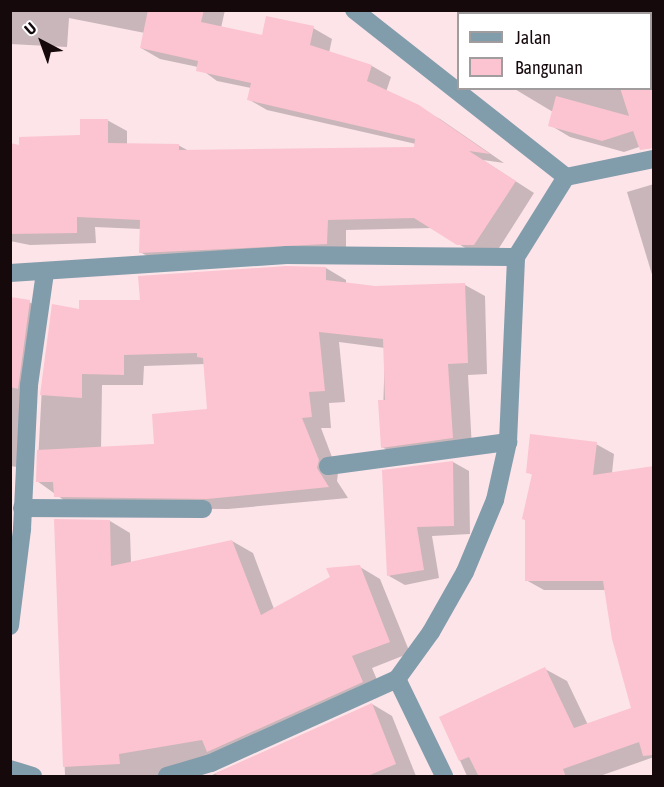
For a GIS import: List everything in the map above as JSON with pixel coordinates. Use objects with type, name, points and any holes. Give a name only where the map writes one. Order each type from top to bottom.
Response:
[{"type":"street","points":[[354,10],[566,177]]},
{"type":"street","points":[[167,777],[211,763],[397,679],[432,632],[465,572],[495,501],[508,442],[516,257],[566,177],[654,159]]},
{"type":"street","points":[[10,273],[45,273],[286,255],[516,257]]},
{"type":"street","points":[[10,626],[22,508],[29,385],[45,273]]},
{"type":"street","points":[[328,466],[508,442]]},
{"type":"street","points":[[22,508],[203,509]]},
{"type":"street","points":[[397,679],[444,777]]},
{"type":"street","points":[[10,770],[33,777]]},
{"type":"building","points":[[148,10],[204,10],[201,22],[262,35],[266,16],[314,26],[310,45],[372,65],[367,81],[419,105],[490,154],[469,151],[516,181],[474,245],[457,245],[414,218],[328,220],[327,244],[139,253],[140,220],[77,217],[77,233],[10,234],[10,143],[19,145],[19,137],[80,135],[80,119],[108,119],[108,143],[179,144],[179,150],[414,147],[415,139],[247,100],[251,83],[196,71],[198,61],[140,48]]},
{"type":"building","points":[[654,88],[654,148],[640,150],[633,131],[602,141],[548,126],[556,96],[629,116],[621,90],[652,90]]},
{"type":"building","points":[[286,266],[326,267],[326,280],[375,286],[465,283],[468,363],[448,364],[453,438],[381,448],[378,400],[385,400],[383,339],[319,332],[325,391],[309,392],[312,417],[302,418],[319,460],[317,468],[329,487],[207,499],[54,497],[53,482],[36,482],[37,450],[154,444],[152,414],[207,409],[203,358],[197,357],[197,353],[124,355],[124,375],[82,374],[82,398],[40,395],[52,304],[79,309],[79,300],[140,300],[138,276]]},
{"type":"building","points":[[10,297],[30,300],[18,389],[10,387]]},
{"type":"building","points":[[530,434],[597,442],[593,475],[654,466],[654,755],[643,756],[639,742],[563,769],[566,777],[479,777],[469,757],[459,761],[439,717],[545,667],[574,728],[631,708],[612,639],[603,581],[525,581],[525,520],[522,519],[532,474],[526,473]]},
{"type":"building","points":[[453,461],[454,526],[417,527],[424,570],[387,576],[382,470]]},
{"type":"building","points":[[54,519],[110,520],[111,566],[232,540],[261,615],[330,577],[326,568],[360,565],[390,642],[352,656],[363,682],[207,752],[202,740],[119,754],[120,764],[63,767]]},
{"type":"building","points":[[372,703],[396,764],[365,777],[217,777],[216,773]]}]
